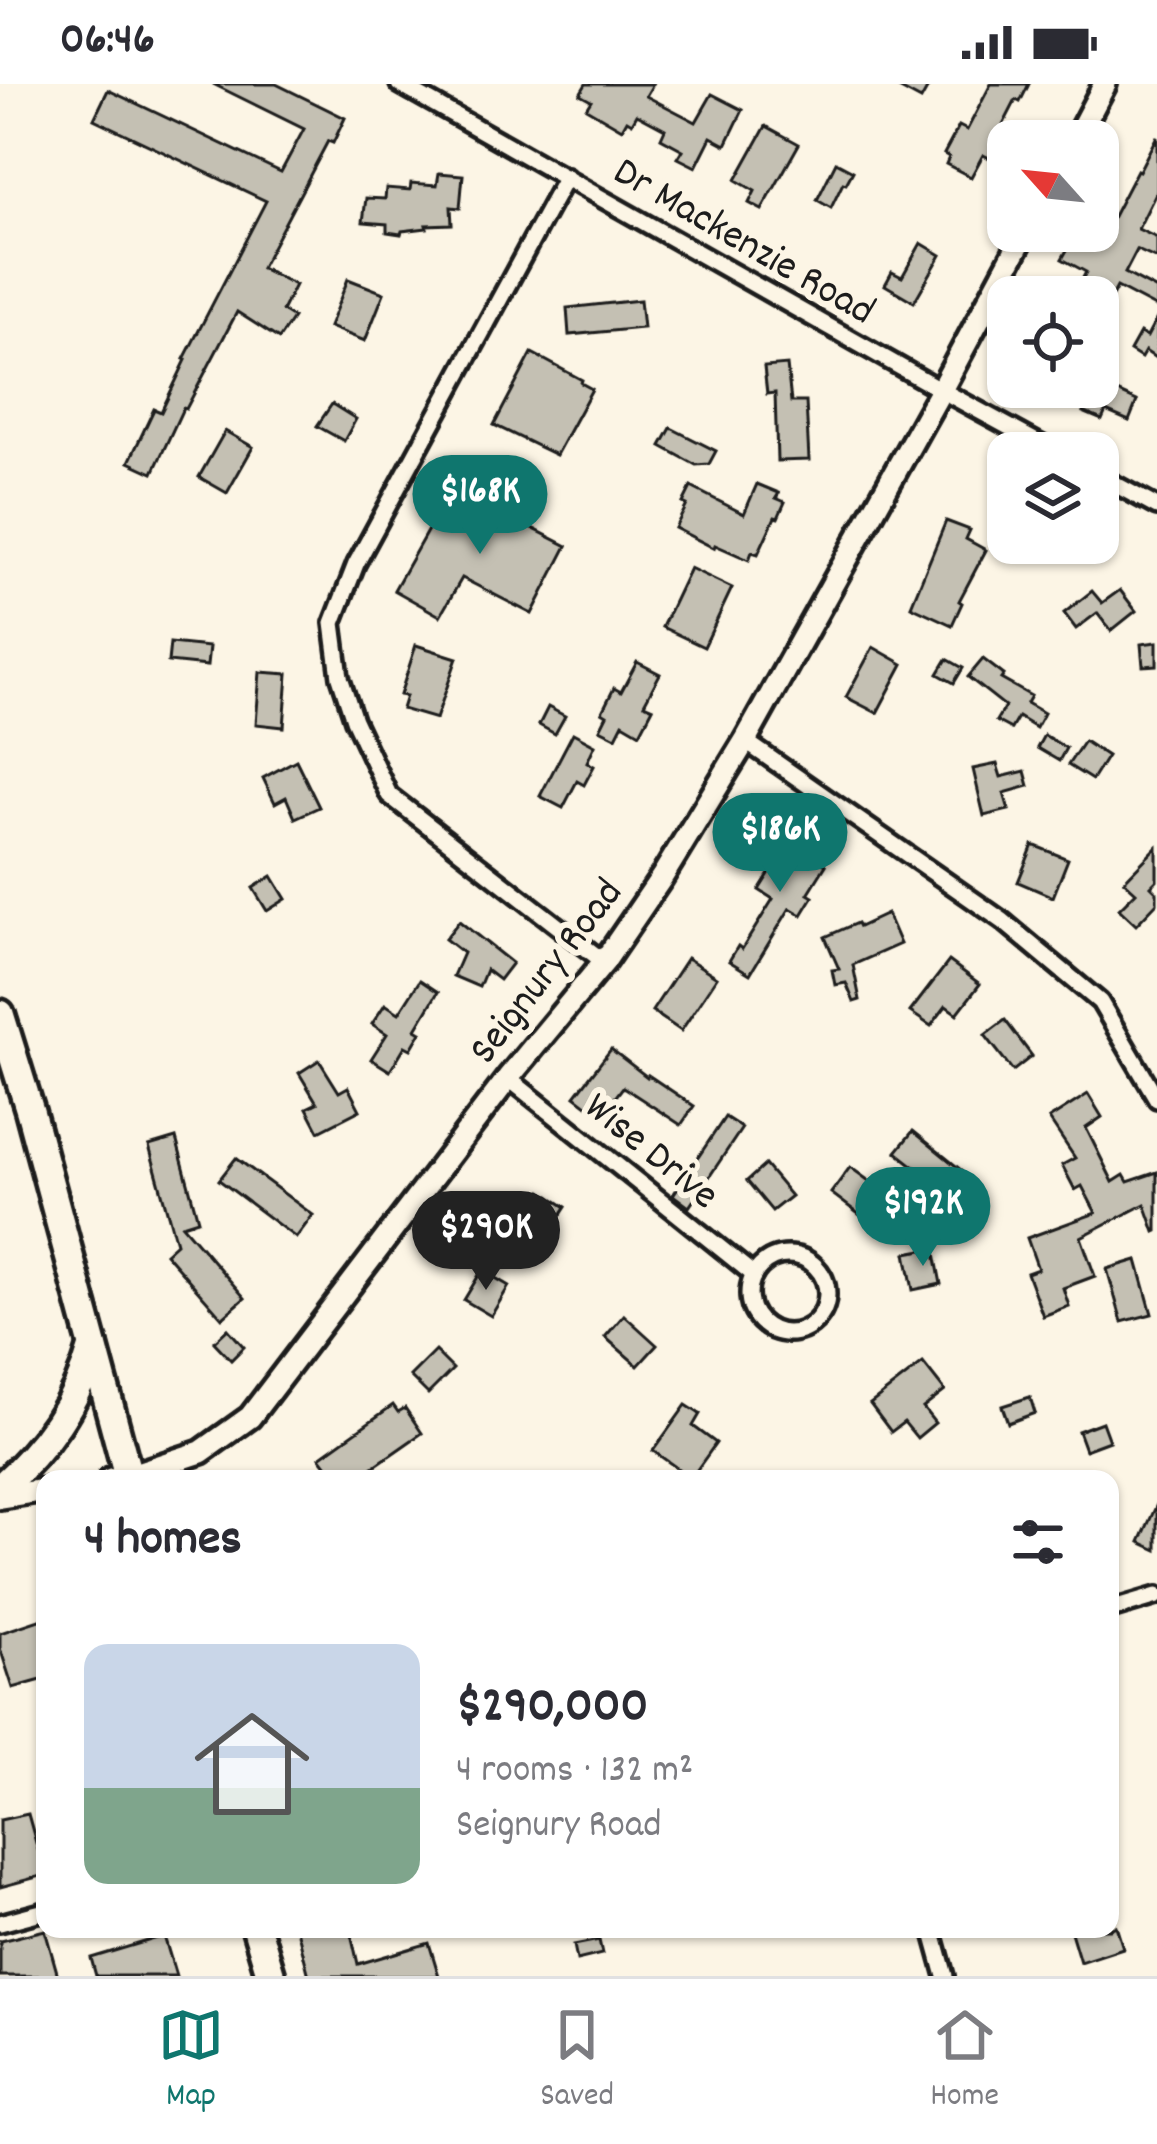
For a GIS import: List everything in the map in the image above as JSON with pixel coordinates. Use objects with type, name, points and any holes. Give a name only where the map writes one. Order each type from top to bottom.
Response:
[{"type":"highway","points":[[0,1014],[93,1346],[120,1470]]},
{"type":"highway","points":[[0,1488],[52,1435],[85,1376],[93,1346]]},
{"type":"highway","points":[[260,1938],[271,1976]]},
{"type":"main road","points":[[1086,120],[1105,84]]},
{"type":"main road","name":"Seignury Road","points":[[145,1470],[201,1451],[250,1417],[508,1078],[604,962],[745,741],[1015,252]]},
{"type":"main road","points":[[0,1497],[36,1491]]},
{"type":"street","name":"Dr Mackenzie Road","points":[[399,84],[1018,432]]},
{"type":"street","points":[[566,177],[356,564],[333,623],[340,677],[354,720],[389,795],[604,962]]},
{"type":"street","points":[[1119,486],[1157,507]]},
{"type":"street","points":[[745,741],[1003,921],[1100,1002],[1157,1099]]},
{"type":"street","name":"Wise Drive","points":[[508,1078],[754,1275]]},
{"type":"street","points":[[772,1258],[808,1260],[827,1292],[820,1316],[811,1326],[786,1333],[762,1323],[749,1300],[754,1275],[772,1258]]},
{"type":"street","points":[[1119,1607],[1157,1596]]},
{"type":"street","points":[[0,1923],[36,1914]]},
{"type":"street","points":[[934,1938],[945,1976]]},
{"type":"building","points":[[213,84],[276,84],[345,118],[261,268],[295,285],[282,311],[293,318],[279,339],[237,312],[153,473],[129,462],[154,409],[161,412],[266,201],[94,119],[108,90],[281,172],[304,129]]},
{"type":"building","points":[[586,84],[653,84],[646,96],[696,122],[712,94],[743,110],[726,145],[711,137],[696,167],[678,158],[683,150],[661,138],[665,129],[637,114],[622,129],[586,108],[591,100],[580,94]]},
{"type":"building","points":[[891,84],[930,84],[921,100]]},
{"type":"building","points":[[991,84],[1029,84],[1006,120],[987,120],[987,157],[983,155],[971,177],[946,164],[949,157],[944,154],[959,126],[967,130]]},
{"type":"building","points":[[766,126],[799,144],[762,210],[749,203],[755,191],[736,180]]},
{"type":"building","points":[[1157,136],[1157,191],[1138,229],[1157,238],[1157,259],[1137,250],[1125,273],[1157,290],[1157,308],[1119,288],[1119,276],[1084,276],[1086,272],[1062,259],[1066,252],[1119,252],[1119,205]]},
{"type":"building","points":[[836,162],[853,171],[831,208],[817,200]]},
{"type":"building","points":[[439,173],[463,175],[460,208],[451,207],[452,224],[426,225],[401,234],[387,232],[387,224],[363,222],[366,198],[385,199],[386,188],[410,190],[411,183],[437,185]]},
{"type":"building","points":[[921,243],[941,255],[914,302],[885,285],[892,272],[902,277]]},
{"type":"building","points":[[348,279],[384,293],[365,341],[329,327]]},
{"type":"building","points":[[640,300],[643,328],[569,335],[567,308]]},
{"type":"building","points":[[1157,318],[1157,359],[1145,351],[1141,358],[1130,351],[1140,333],[1147,337]]},
{"type":"building","points":[[532,353],[592,389],[556,455],[494,425]]},
{"type":"building","points":[[787,365],[791,402],[806,402],[809,460],[777,461],[775,393],[767,394],[764,367]]},
{"type":"building","points":[[1119,393],[1137,401],[1129,421],[1106,411],[1102,420],[1083,412],[1085,408],[1119,408]]},
{"type":"building","points":[[332,404],[356,419],[344,441],[317,426]]},
{"type":"building","points":[[671,428],[716,451],[709,464],[696,465],[661,446]]},
{"type":"building","points":[[225,431],[253,447],[227,493],[199,477]]},
{"type":"building","points":[[757,484],[779,493],[776,498],[785,502],[758,554],[752,552],[749,560],[675,528],[691,487],[744,514]]},
{"type":"building","points":[[452,487],[567,546],[532,614],[462,578],[440,616],[394,590]]},
{"type":"building","points":[[946,521],[970,530],[966,539],[986,550],[952,625],[911,606]]},
{"type":"building","points":[[690,568],[732,588],[704,647],[662,627]]},
{"type":"building","points":[[1120,590],[1136,611],[1111,631],[1097,613],[1076,629],[1064,613],[1092,591],[1102,603]]},
{"type":"building","points":[[1157,642],[1157,665],[1143,666],[1141,644]]},
{"type":"building","points":[[170,643],[209,647],[207,666],[168,662]]},
{"type":"building","points":[[416,645],[457,658],[436,719],[402,709],[406,696],[400,695]]},
{"type":"building","points":[[873,647],[903,664],[877,713],[846,697]]},
{"type":"building","points":[[947,659],[963,668],[954,683],[938,674]]},
{"type":"building","points":[[983,659],[1004,675],[1001,679],[1031,696],[1027,703],[1044,713],[1036,728],[1018,717],[1011,729],[996,721],[1005,706],[968,677]]},
{"type":"building","points":[[637,662],[660,674],[644,704],[653,708],[640,733],[623,723],[616,737],[600,729],[607,715],[602,712],[614,688],[621,692]]},
{"type":"building","points":[[260,672],[288,674],[284,727],[256,724]]},
{"type":"building","points":[[548,707],[565,716],[555,734],[539,725]]},
{"type":"building","points":[[573,733],[595,745],[587,762],[594,766],[584,785],[577,781],[563,808],[540,796]]},
{"type":"building","points":[[1044,735],[1066,748],[1059,761],[1037,748]]},
{"type":"building","points":[[1084,741],[1107,756],[1092,780],[1068,765]]},
{"type":"building","points":[[296,760],[319,807],[295,818],[286,797],[275,803],[263,778]]},
{"type":"building","points":[[997,764],[1001,777],[1025,771],[1029,786],[1004,793],[1009,810],[984,816],[973,769]]},
{"type":"building","points":[[770,830],[826,865],[808,894],[813,897],[802,915],[790,908],[750,974],[729,961],[738,946],[742,949],[773,899],[759,890],[777,861],[759,849]]},
{"type":"building","points":[[1033,845],[1068,859],[1053,897],[1018,882]]},
{"type":"building","points":[[1157,847],[1157,880],[1151,886],[1157,892],[1157,903],[1136,925],[1119,909],[1136,892],[1124,881]]},
{"type":"building","points":[[272,876],[286,899],[267,911],[253,888]]},
{"type":"building","points":[[887,914],[900,944],[853,965],[860,1000],[854,1002],[846,983],[835,985],[832,970],[839,969],[825,937]]},
{"type":"building","points":[[459,921],[512,963],[499,980],[486,970],[479,987],[453,976],[463,953],[445,939]]},
{"type":"building","points":[[687,958],[717,977],[681,1031],[652,1011]]},
{"type":"building","points":[[949,961],[980,984],[957,1014],[946,1006],[931,1026],[910,1012]]},
{"type":"building","points":[[420,980],[438,992],[416,1029],[421,1032],[411,1049],[405,1046],[390,1071],[371,1059],[387,1034],[372,1024],[385,1004],[399,1013]]},
{"type":"building","points":[[1005,1020],[1032,1056],[1013,1071],[985,1035]]},
{"type":"building","points":[[611,1049],[694,1106],[681,1125],[623,1087],[601,1116],[575,1096]]},
{"type":"building","points":[[319,1060],[339,1092],[348,1087],[360,1110],[319,1131],[307,1108],[317,1103],[299,1073]]},
{"type":"building","points":[[1088,1094],[1102,1117],[1086,1128],[1113,1182],[1124,1175],[1128,1182],[1157,1172],[1157,1231],[1145,1204],[1081,1237],[1095,1276],[1063,1288],[1069,1306],[1043,1316],[1027,1273],[1038,1269],[1027,1238],[1096,1213],[1082,1186],[1075,1190],[1062,1165],[1075,1158],[1049,1119]]},
{"type":"building","points":[[725,1117],[742,1128],[689,1207],[673,1195]]},
{"type":"building","points":[[913,1131],[961,1170],[944,1190],[896,1152]]},
{"type":"building","points":[[176,1138],[198,1220],[182,1225],[245,1298],[222,1318],[165,1253],[176,1243],[149,1146]]},
{"type":"building","points":[[236,1158],[313,1215],[296,1238],[219,1180]]},
{"type":"building","points":[[765,1165],[791,1196],[772,1211],[747,1181]]},
{"type":"building","points":[[850,1167],[887,1194],[868,1221],[831,1193]]},
{"type":"building","points":[[542,1191],[566,1207],[542,1244],[518,1228]]},
{"type":"building","points":[[934,1248],[941,1284],[913,1290],[906,1253]]},
{"type":"building","points":[[1137,1260],[1152,1314],[1122,1322],[1107,1269]]},
{"type":"building","points":[[482,1270],[509,1286],[491,1316],[464,1300]]},
{"type":"building","points":[[624,1315],[657,1345],[638,1366],[605,1337]]},
{"type":"building","points":[[228,1329],[244,1347],[231,1360],[214,1342]]},
{"type":"building","points":[[435,1351],[453,1369],[428,1394],[410,1376]]},
{"type":"building","points":[[923,1363],[945,1391],[923,1408],[935,1423],[917,1438],[904,1422],[891,1432],[870,1404]]},
{"type":"building","points":[[1030,1397],[1035,1413],[1008,1423],[1002,1406]]},
{"type":"building","points":[[393,1405],[398,1412],[405,1408],[422,1433],[369,1470],[330,1470],[320,1457]]},
{"type":"building","points":[[686,1405],[700,1414],[693,1426],[716,1443],[697,1470],[680,1470],[653,1451]]},
{"type":"building","points":[[1102,1422],[1109,1441],[1085,1450],[1078,1431]]},
{"type":"building","points":[[1157,1504],[1157,1550],[1140,1542]]},
{"type":"building","points":[[36,1621],[36,1682],[13,1688],[0,1633]]},
{"type":"building","points":[[28,1814],[36,1843],[36,1877],[0,1887],[0,1820]]},
{"type":"building","points":[[36,1932],[36,1938],[47,1938],[58,1976],[0,1976],[0,1941]]},
{"type":"building","points":[[1119,1935],[1123,1948],[1080,1962],[1073,1938]]},
{"type":"building","points":[[165,1938],[176,1976],[96,1976],[91,1958]]},
{"type":"building","points":[[299,1938],[352,1938],[358,1964],[429,1943],[439,1976],[309,1976]]},
{"type":"building","points":[[599,1940],[602,1954],[577,1960],[574,1945]]}]
